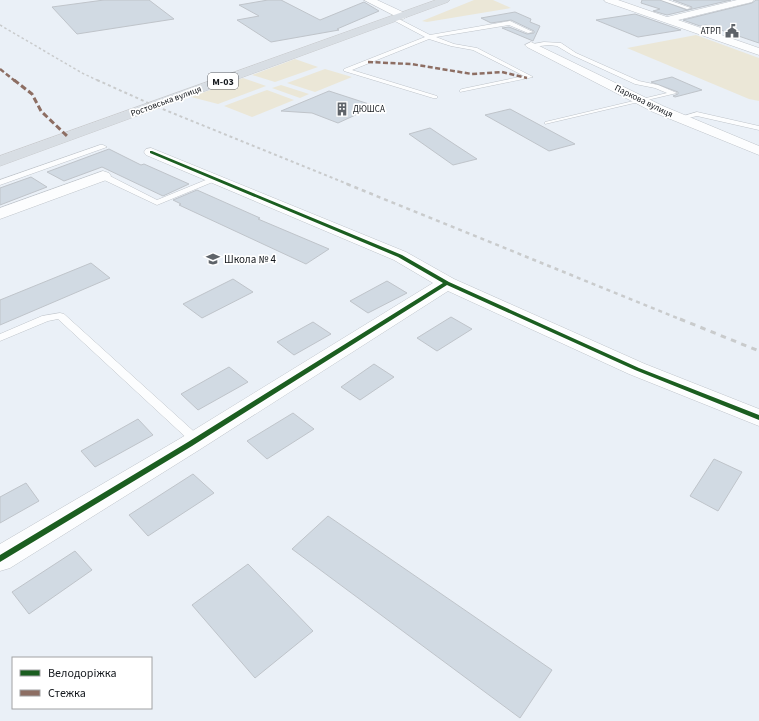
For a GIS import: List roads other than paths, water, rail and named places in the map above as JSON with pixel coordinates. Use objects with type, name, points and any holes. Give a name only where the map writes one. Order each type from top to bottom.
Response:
[{"type":"highway","name":"Ростовська вулиця","points":[[0,161],[399,17],[439,1]]},
{"type":"street","points":[[369,0],[399,17]]},
{"type":"street","points":[[609,0],[759,52]]},
{"type":"street","points":[[666,20],[749,0]]},
{"type":"street","name":"Паркова вулиця","points":[[531,45],[642,101],[759,151]]},
{"type":"street","points":[[151,152],[400,256],[447,283],[637,368],[759,418]]},
{"type":"street","points":[[0,214],[103,176]]},
{"type":"street","points":[[0,559],[196,440],[447,283]]},
{"type":"lane","points":[[663,0],[689,8]]},
{"type":"lane","points":[[399,17],[429,37],[454,45],[475,49],[530,77],[462,91]]},
{"type":"lane","points":[[435,97],[346,70],[429,37],[510,23],[530,32]]},
{"type":"lane","points":[[531,45],[552,42],[568,48],[574,54],[637,83],[656,86],[674,93],[546,123]]},
{"type":"lane","points":[[680,118],[697,114],[759,128]]},
{"type":"lane","points":[[0,183],[103,147]]},
{"type":"lane","points":[[103,176],[157,203],[216,179]]},
{"type":"lane","points":[[0,338],[46,318],[60,316],[196,440]]},
{"type":"railway","points":[[0,25],[82,73],[99,81]]},
{"type":"railway","points":[[97,80],[155,106],[350,185]]},
{"type":"railway","points":[[347,184],[682,320]]},
{"type":"railway","points":[[680,319],[759,351]]},
{"type":"place","name":"АТРП","points":[[732,31]]},
{"type":"place","name":"ДЮШСА","points":[[342,109]]},
{"type":"place","name":"Школа № 4","points":[[213,259]]}]
